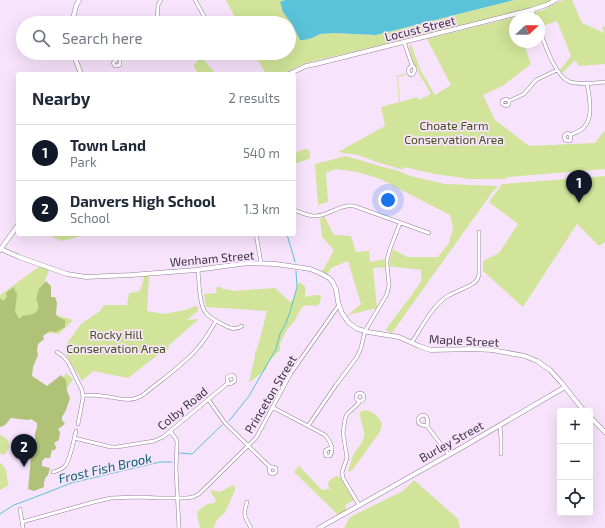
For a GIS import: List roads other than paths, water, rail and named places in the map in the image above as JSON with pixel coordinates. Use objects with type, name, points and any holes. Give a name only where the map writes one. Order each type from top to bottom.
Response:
[{"type":"main road","points":[[74,16],[79,0]]},
{"type":"main road","name":"Locust Street","points":[[293,72],[306,66],[532,10],[556,0]]},
{"type":"main road","points":[[76,60],[80,72]]},
{"type":"main road","points":[[0,250],[16,228]]},
{"type":"main road","name":"Wenham Street","points":[[0,250],[67,274],[86,277],[198,270],[248,263],[276,264],[310,269],[329,278],[335,285],[339,305],[342,313],[349,323],[365,331],[394,336]]},
{"type":"main road","name":"Maple Street","points":[[394,336],[431,350],[473,349],[498,351],[531,358],[556,376],[582,408]]},
{"type":"main road","name":"Burley Street","points":[[319,528],[500,426],[565,387]]},
{"type":"main road","points":[[593,420],[605,432]]},
{"type":"street","points":[[157,16],[158,5],[161,0]]},
{"type":"street","points":[[195,0],[204,16]]},
{"type":"street","points":[[404,42],[412,65]]},
{"type":"street","points":[[545,42],[557,70],[564,79],[570,82],[605,82]]},
{"type":"street","points":[[509,101],[524,94],[536,80],[557,70]]},
{"type":"street","points":[[570,135],[584,128],[589,118],[590,102],[587,83]]},
{"type":"street","points":[[296,211],[307,215],[316,216],[349,205],[429,233]]},
{"type":"street","points":[[308,426],[357,357],[365,331],[389,289],[390,281],[387,260],[400,223]]},
{"type":"street","points":[[412,342],[439,303],[454,292],[473,284],[476,281],[479,275],[479,232]]},
{"type":"street","points":[[256,236],[260,263]]},
{"type":"street","points":[[198,270],[202,307],[206,313],[216,321],[234,329],[238,329],[242,326]]},
{"type":"street","name":"Princeton Street","points":[[22,522],[106,499],[138,497],[177,498],[193,497],[199,494],[256,438],[291,373],[339,305]]},
{"type":"street","points":[[83,396],[96,395],[124,400],[138,398],[175,369],[197,349],[209,334],[216,321]]},
{"type":"street","points":[[57,352],[68,362],[81,387],[83,396],[78,424]]},
{"type":"street","name":"Colby Road","points":[[74,438],[117,447],[163,437],[228,383]]},
{"type":"street","points":[[208,399],[225,423],[270,467]]},
{"type":"street","points":[[359,505],[343,478],[342,472],[346,458],[343,433],[345,419],[347,414],[360,401]]},
{"type":"street","points":[[272,408],[325,435],[332,448]]},
{"type":"street","points":[[427,426],[448,455]]},
{"type":"street","points":[[500,426],[502,446],[501,454]]},
{"type":"street","points":[[53,472],[63,468],[66,464],[76,431]]},
{"type":"street","points":[[170,431],[176,439],[179,528]]},
{"type":"street","points":[[247,502],[244,512],[251,528]]},
{"type":"street","points":[[20,509],[23,528]]},
{"type":"water","points":[[285,0],[514,0],[376,35],[333,33],[320,34],[304,40],[300,40],[296,32],[296,16],[286,16],[280,2]]},
{"type":"waterway","name":"Frost Fish Brook","points":[[288,236],[295,262]]},
{"type":"waterway","name":"Frost Fish Brook","points":[[229,421],[249,396],[276,349],[280,334],[291,309],[297,287],[296,271]]},
{"type":"waterway","name":"Frost Fish Brook","points":[[180,453],[192,454],[222,425]]},
{"type":"waterway","name":"Frost Fish Brook","points":[[0,514],[14,505],[71,483],[160,462],[172,462]]},
{"type":"place","name":"Town Land","points":[[579,203]]},
{"type":"place","name":"Danvers High School","points":[[24,467]]},
{"type":"park label","name":"Choate Farm Conservation Area","points":[[454,132]]},
{"type":"park label","name":"Rocky Hill Conservation Area","points":[[116,341]]}]
